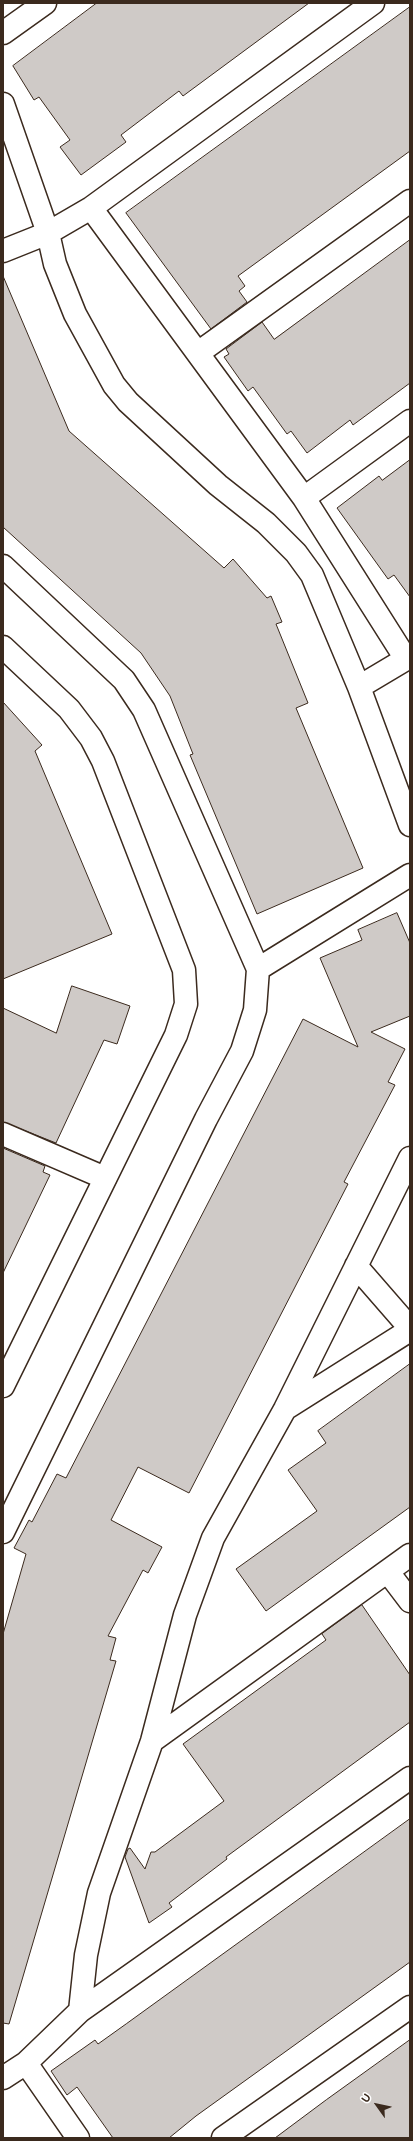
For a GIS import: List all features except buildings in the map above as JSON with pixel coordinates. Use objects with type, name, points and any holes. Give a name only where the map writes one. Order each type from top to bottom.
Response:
[{"type":"street","points":[[3,33],[45,3]]},
{"type":"street","points":[[3,251],[48,233],[91,208],[373,3]]},
{"type":"street","points":[[3,104],[48,233],[55,264],[75,314],[114,385],[139,413],[218,486],[266,523],[296,552],[312,575],[358,687],[410,825]]},
{"type":"street","points":[[198,353],[410,201]]},
{"type":"street","points":[[91,208],[304,498],[408,658],[358,687]]},
{"type":"street","points":[[304,498],[410,421]]},
{"type":"street","points":[[3,566],[124,680],[144,710],[258,969],[255,1010],[242,1051],[198,1133],[3,1532]]},
{"type":"street","points":[[3,647],[69,709],[91,738],[103,761],[184,970],[186,1004],[176,1035],[3,1386]]},
{"type":"street","points":[[258,969],[410,876]]},
{"type":"street","points":[[3,1134],[105,1178]]},
{"type":"street","points":[[80,2011],[86,1955],[99,1893],[152,1741],[185,1615],[213,1538],[285,1409],[410,1158]]},
{"type":"street","points":[[285,1409],[410,1329],[356,1266]]},
{"type":"street","points":[[152,1741],[410,1556]]},
{"type":"street","points":[[388,1572],[410,1601]]},
{"type":"street","points":[[3,2078],[26,2063],[80,2011],[410,1778]]},
{"type":"street","points":[[223,2138],[410,2007]]},
{"type":"street","points":[[26,2063],[78,2138]]}]
